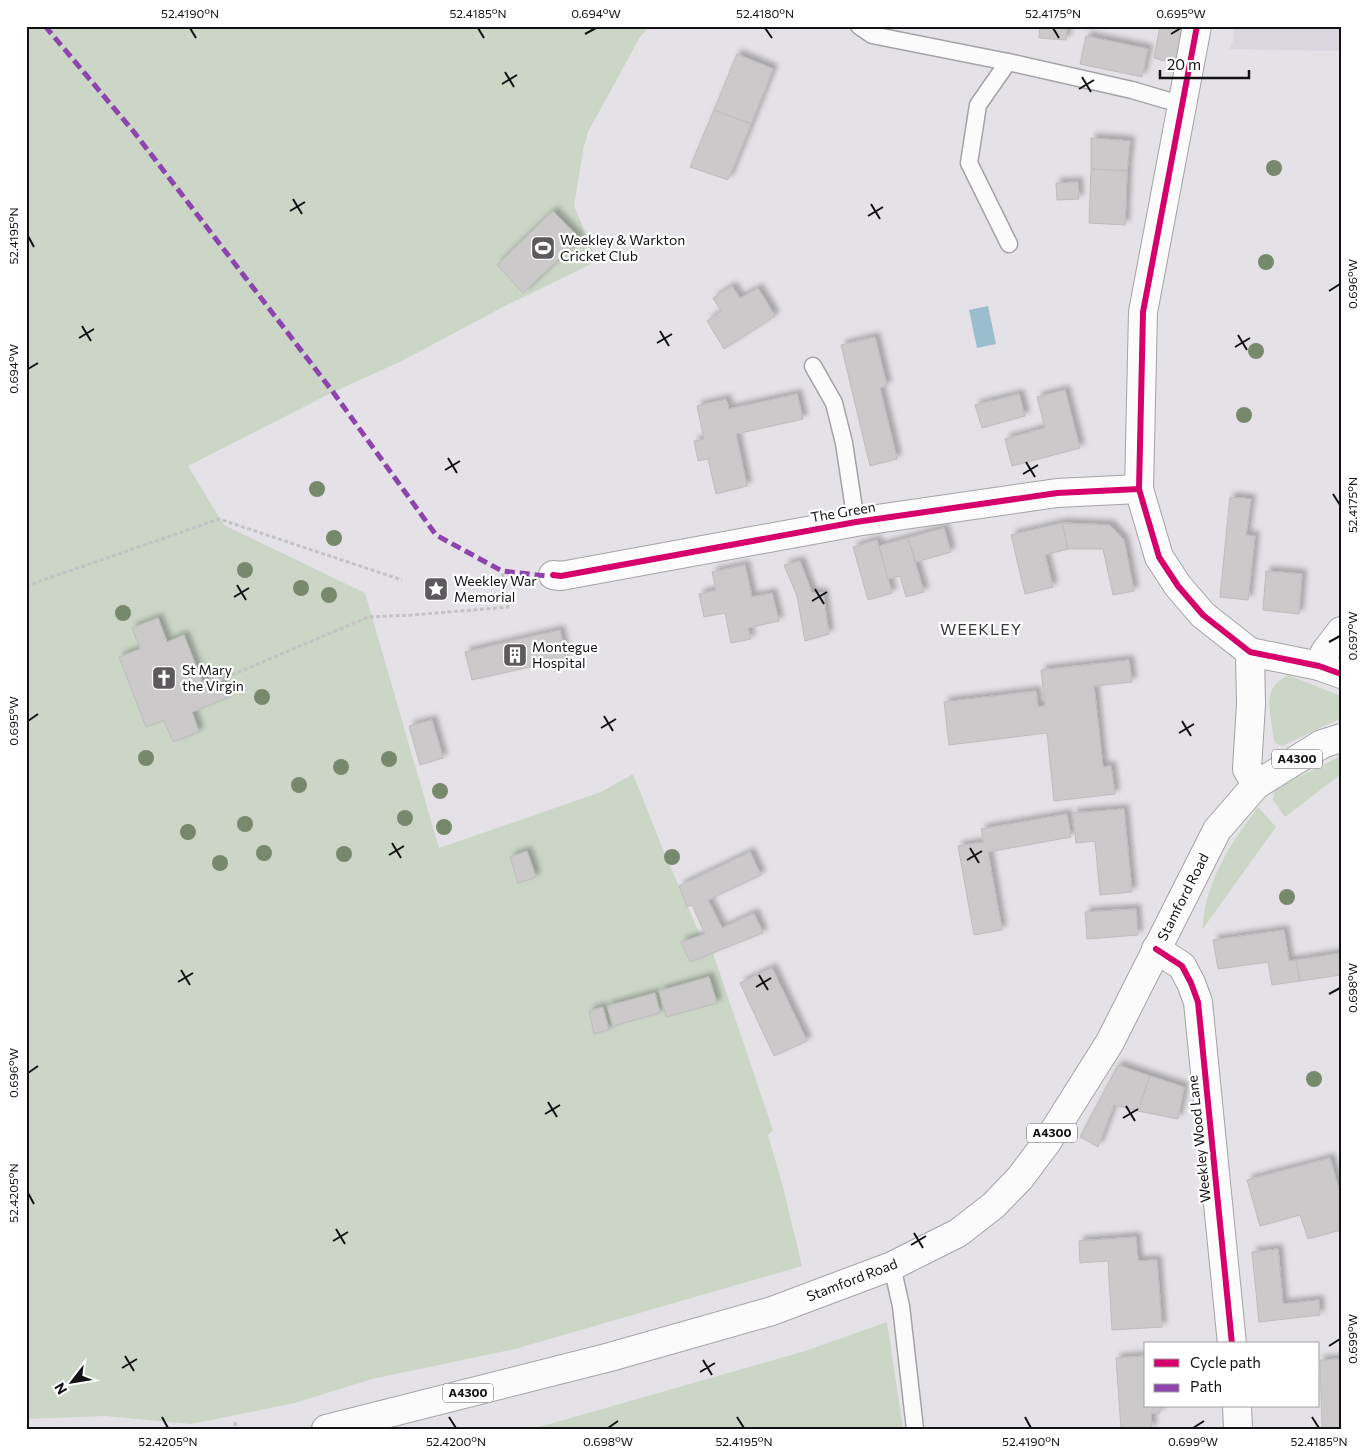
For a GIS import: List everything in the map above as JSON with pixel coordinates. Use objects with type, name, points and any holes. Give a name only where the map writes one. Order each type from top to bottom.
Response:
[{"type":"street","points":[[1197,26],[1143,312],[1140,488],[1159,557],[1178,586],[1203,615],[1250,652],[1330,670],[1325,652],[1341,631]]},
{"type":"street","name":"The Green","points":[[553,575],[561,576],[856,522],[1057,493],[1140,488]]},
{"type":"street","points":[[1250,652],[1251,704],[1247,770],[1256,785]]},
{"type":"street","name":"Stamford Road","points":[[326,1429],[610,1357],[772,1311],[892,1266],[958,1233],[994,1205],[1020,1178],[1046,1142],[1110,1042],[1217,830],[1256,785],[1322,744],[1341,738]]},
{"type":"street","name":"Weekley Wood Lane","points":[[1156,949],[1182,966],[1198,1002],[1232,1342]]},
{"type":"street","points":[[1237,1408],[1238,1429]]},
{"type":"lane","points":[[859,26],[872,34],[1132,90],[1183,105]]},
{"type":"lane","points":[[1008,62],[978,105],[969,163],[1009,244]]},
{"type":"lane","points":[[813,366],[834,403],[844,443],[856,522]]},
{"type":"lane","points":[[892,1266],[901,1306],[915,1429]]},
{"type":"path","points":[[26,586],[219,519],[402,580]]},
{"type":"path","points":[[220,680],[368,617],[508,607],[502,571]]},
{"type":"path","points":[[234,1422],[236,1429]]},
{"type":"shaded area","points":[[1234,26],[1341,26],[1341,51],[1229,49],[1233,41]]},
{"type":"green space","points":[[26,26],[650,26],[640,37],[588,132],[583,150],[574,206],[597,261],[501,308],[402,361],[333,392],[188,466],[224,525],[365,593],[439,848],[601,792],[633,774],[700,935],[682,942],[713,953],[773,1130],[768,1135],[802,1266],[515,1349],[372,1379],[295,1403],[191,1424],[105,1416],[26,1419]],"holes":[[[158,618],[167,642],[184,635],[202,682],[218,676],[227,698],[192,712],[199,732],[173,742],[164,720],[119,657],[140,649],[132,628]]]},
{"type":"green space","points":[[1288,675],[1341,696],[1341,718],[1282,746],[1275,743],[1270,712],[1270,694],[1276,684]]},
{"type":"green space","points":[[1341,756],[1341,774],[1285,817],[1273,800],[1274,792],[1291,781]]},
{"type":"green space","points":[[1258,807],[1276,827],[1202,930],[1207,900],[1217,872],[1236,838]]},
{"type":"green space","points":[[887,1322],[903,1429],[532,1429],[805,1351]]},
{"type":"water","points":[[988,306],[996,344],[977,348],[969,310]]},
{"type":"building","points":[[1040,26],[1067,26],[1066,40],[1039,38]]},
{"type":"building","points":[[1160,26],[1185,26],[1179,65],[1154,58]]},
{"type":"building","points":[[1086,36],[1148,49],[1142,77],[1080,64]]},
{"type":"building","points":[[737,54],[773,69],[751,124],[714,110]]},
{"type":"building","points":[[714,110],[751,124],[728,180],[690,167]]},
{"type":"building","points":[[1091,138],[1130,141],[1127,171],[1091,169]]},
{"type":"building","points":[[1091,169],[1127,171],[1125,225],[1089,223]]},
{"type":"building","points":[[1078,182],[1079,199],[1057,200],[1056,183]]},
{"type":"building","points":[[553,211],[580,239],[523,293],[497,265]]},
{"type":"building","points":[[732,286],[740,298],[758,288],[775,316],[724,349],[707,321],[721,311],[713,298]]},
{"type":"building","points":[[875,337],[887,386],[880,388],[897,459],[870,466],[841,345]]},
{"type":"building","points":[[1065,390],[1080,448],[1012,466],[1005,439],[1045,428],[1037,397]]},
{"type":"building","points":[[797,394],[803,419],[736,434],[747,486],[716,494],[708,459],[698,461],[694,441],[704,439],[697,406],[726,399],[729,409]]},
{"type":"building","points":[[1019,394],[1025,416],[982,428],[975,405]]},
{"type":"building","points":[[1230,497],[1251,499],[1246,535],[1255,536],[1248,600],[1220,597]]},
{"type":"building","points":[[1062,523],[1110,525],[1124,540],[1134,591],[1113,595],[1103,549],[1068,549]]},
{"type":"building","points":[[1062,523],[1068,549],[1045,555],[1053,587],[1025,594],[1011,535]]},
{"type":"building","points":[[944,528],[951,552],[916,562],[908,538]]},
{"type":"building","points":[[908,538],[924,592],[906,597],[900,576],[888,579],[879,546]]},
{"type":"building","points":[[877,540],[892,593],[868,600],[853,547]]},
{"type":"building","points":[[800,561],[812,593],[823,593],[829,634],[805,641],[797,596],[784,565]]},
{"type":"building","points":[[745,565],[752,597],[772,593],[779,621],[748,628],[751,639],[731,643],[725,613],[704,617],[699,594],[716,590],[712,572]]},
{"type":"building","points":[[1266,571],[1302,574],[1299,614],[1263,610]]},
{"type":"building","name":"St Mary the Virgin","points":[[158,618],[167,642],[184,635],[202,682],[218,676],[227,698],[192,712],[199,732],[173,742],[164,720],[146,727],[119,657],[140,649],[132,628]]},
{"type":"building","name":"Montegue Hospital","points":[[560,630],[566,659],[472,680],[465,652]]},
{"type":"building","points":[[1129,660],[1132,682],[1094,686],[1103,767],[1111,766],[1115,794],[1054,801],[1047,733],[949,745],[944,702],[1036,691],[1038,707],[1045,706],[1041,670]]},
{"type":"building","points":[[432,720],[443,758],[420,765],[409,726]]},
{"type":"building","points":[[1124,809],[1132,892],[1100,895],[1095,841],[1076,843],[1073,813]]},
{"type":"building","points":[[1067,814],[1071,837],[988,852],[1002,930],[974,935],[958,846],[984,842],[981,829]]},
{"type":"building","points":[[527,851],[536,877],[518,883],[510,857]]},
{"type":"building","points":[[750,852],[761,875],[708,900],[722,928],[754,913],[763,933],[690,962],[681,942],[705,934],[692,905],[687,907],[679,886]]},
{"type":"building","points":[[1136,909],[1138,935],[1087,939],[1085,912]]},
{"type":"building","points":[[1284,930],[1289,961],[1296,960],[1300,981],[1272,985],[1268,962],[1218,969],[1213,940]]},
{"type":"building","points":[[1341,953],[1341,975],[1300,981],[1296,960]]},
{"type":"building","points":[[772,968],[807,1041],[774,1056],[740,983]]},
{"type":"building","points":[[709,977],[717,1003],[666,1017],[659,991]]},
{"type":"building","points":[[655,993],[660,1013],[613,1026],[607,1006]]},
{"type":"building","points":[[603,1007],[609,1030],[594,1034],[589,1011]]},
{"type":"building","points":[[1118,1065],[1150,1076],[1138,1111],[1114,1105],[1098,1147],[1080,1137]]},
{"type":"building","points":[[1150,1076],[1184,1087],[1178,1119],[1138,1111]]},
{"type":"building","points":[[1330,1158],[1341,1197],[1341,1230],[1308,1239],[1300,1215],[1260,1226],[1247,1180]]},
{"type":"building","points":[[1136,1237],[1138,1261],[1157,1260],[1162,1327],[1112,1330],[1108,1261],[1080,1263],[1079,1241]]},
{"type":"building","points":[[1278,1249],[1283,1304],[1319,1300],[1320,1315],[1259,1322],[1252,1252]]},
{"type":"building","points":[[1144,1356],[1144,1408],[1160,1408],[1160,1413],[1151,1413],[1152,1429],[1121,1429],[1116,1358]]},
{"type":"building","points":[[1341,1359],[1341,1429],[1322,1429],[1320,1360]]},
{"type":"marked path","points":[[45,26],[134,132],[333,392],[436,535],[502,571],[553,575]]},
{"type":"cycle path","points":[[1197,26],[1143,312],[1139,489],[1159,557],[1178,586],[1203,615],[1250,652],[1319,666],[1341,674]]},
{"type":"cycle path","points":[[553,575],[561,576],[856,522],[1057,493],[1139,489]]},
{"type":"cycle path","points":[[1156,949],[1182,966],[1198,1002],[1232,1342]]},
{"type":"place","name":"Weekley & Warkton Cricket Club","points":[[543,248]]},
{"type":"place","name":"Weekley War Memorial","points":[[436,589]]},
{"type":"place","name":"Montegue Hospital","points":[[515,655]]},
{"type":"place","name":"St Mary the Virgin","points":[[164,678]]},
{"type":"district","name":"WEEKLEY","points":[[981,629]]}]
